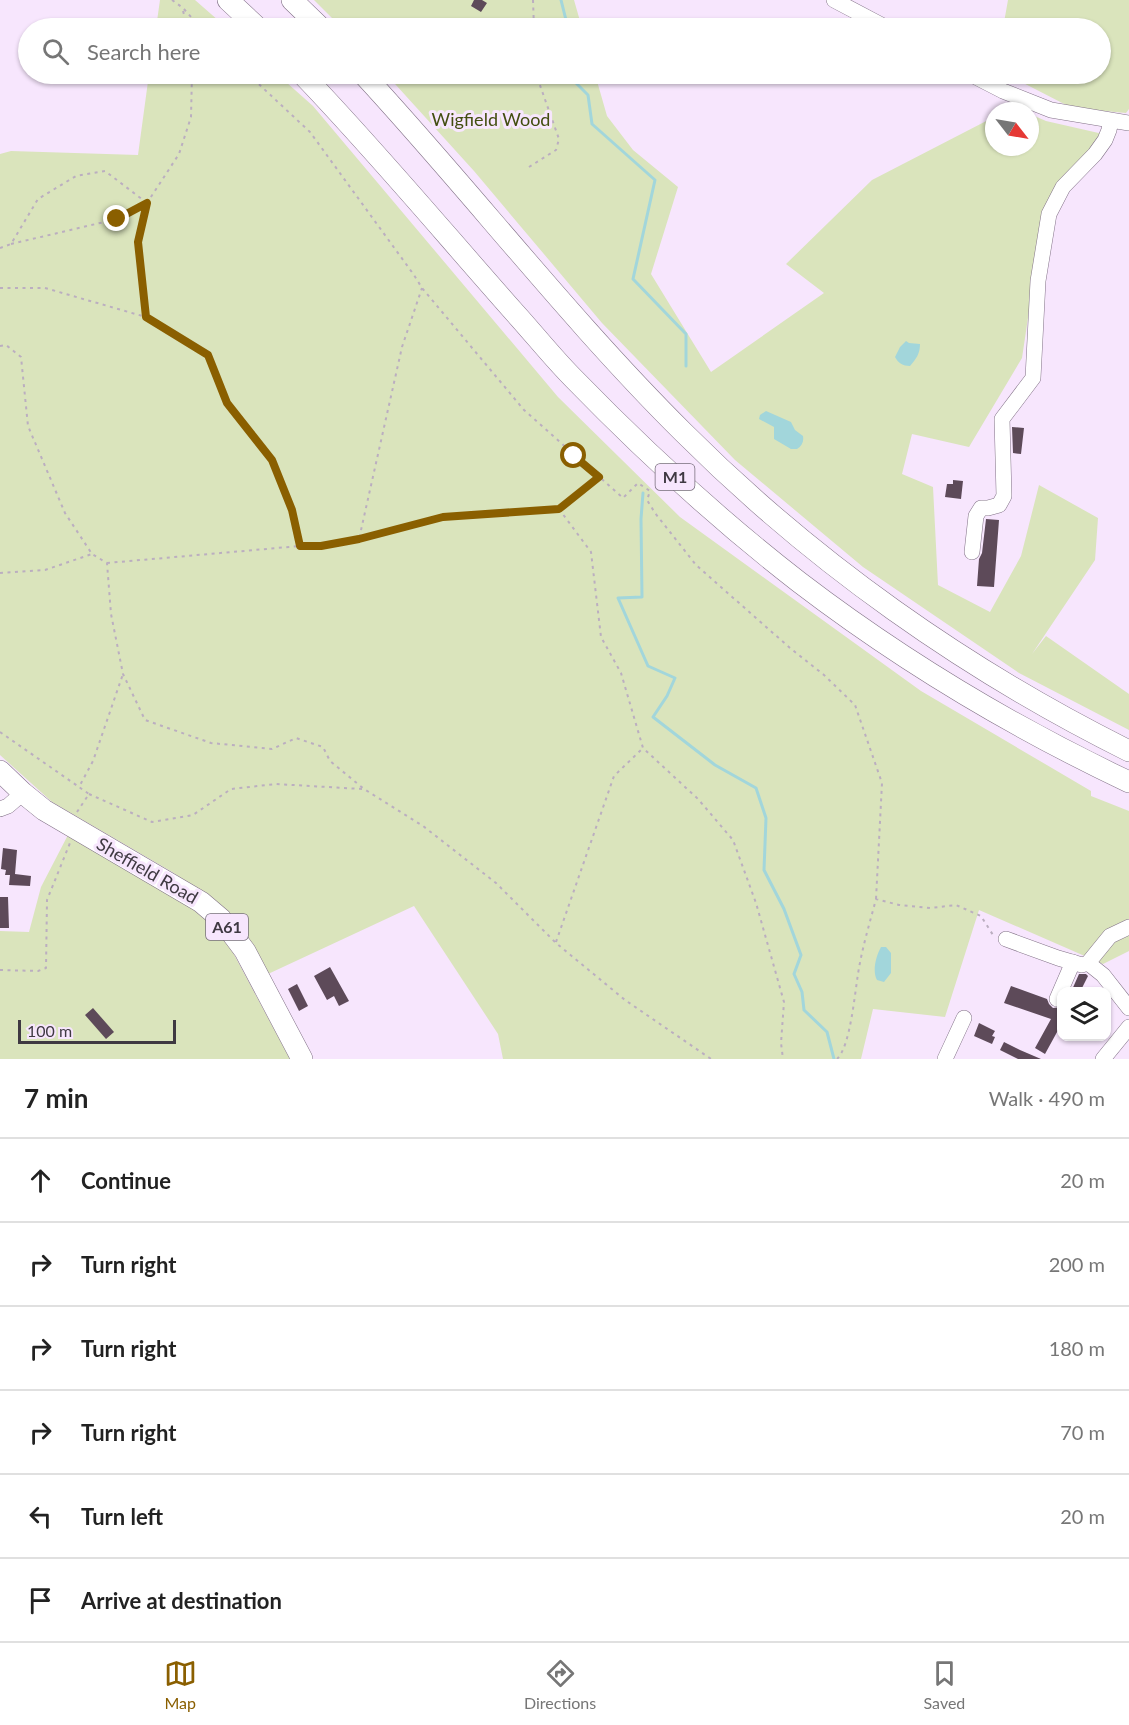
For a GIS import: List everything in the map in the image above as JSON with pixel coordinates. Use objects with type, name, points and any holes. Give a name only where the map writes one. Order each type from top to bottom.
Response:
[{"type":"highway","points":[[228,0],[247,18]]},
{"type":"highway","points":[[292,0],[311,18]]},
{"type":"highway","name":"M1","points":[[312,84],[351,125],[572,377],[660,464],[742,537],[808,589],[930,673],[999,715],[1129,782]]},
{"type":"highway","name":"M1","points":[[372,84],[627,374],[684,434],[768,511],[843,572],[920,627],[997,678],[1129,751]]},
{"type":"highway","name":"Sheffield Road","points":[[0,771],[44,810],[201,902],[221,919],[244,951],[302,1059]]},
{"type":"street","points":[[834,0],[868,18]]},
{"type":"street","points":[[989,84],[1050,110],[1129,123]]},
{"type":"street","points":[[972,552],[976,516],[981,508],[999,505],[1004,496],[1002,419],[1033,378],[1038,281],[1049,214],[1063,187],[1095,154],[1105,140],[1111,120]]},
{"type":"street","points":[[0,808],[8,807],[23,793]]},
{"type":"street","points":[[1064,987],[1080,962],[1110,936],[1129,927]]},
{"type":"street","points":[[1005,939],[1080,962],[1103,975],[1129,1008]]},
{"type":"street","points":[[945,1059],[964,1018]]},
{"type":"street","points":[[1103,1059],[1129,1027]]},
{"type":"path","points":[[172,0],[192,18]]},
{"type":"path","points":[[532,0],[533,18]]},
{"type":"path","points":[[183,8],[186,18]]},
{"type":"path","points":[[146,317],[138,242],[147,203],[179,153],[190,117],[192,84]]},
{"type":"path","points":[[259,84],[310,132],[408,265],[422,288],[524,410],[623,498],[638,483],[650,491],[648,500],[655,513],[696,565],[824,675],[855,705],[882,783],[876,899],[859,968],[843,1054],[837,1059]]},
{"type":"path","points":[[529,167],[556,150],[559,139],[540,84]]},
{"type":"path","points":[[11,244],[38,199],[76,176],[105,171],[147,203]]},
{"type":"path","points":[[0,248],[117,219],[147,203]]},
{"type":"path","points":[[0,288],[45,288],[146,317],[208,355],[227,403],[272,460],[292,510],[300,546]]},
{"type":"path","points":[[359,539],[402,347],[422,288]]},
{"type":"path","points":[[0,346],[6,345],[21,357],[28,426],[65,513],[92,554],[107,563],[321,546],[359,539],[443,517],[559,509],[599,477]]},
{"type":"path","points":[[559,509],[591,552],[601,638],[621,673],[643,748],[698,799],[733,840],[756,903],[784,1002],[783,1059]]},
{"type":"path","points":[[0,573],[45,570],[92,554]]},
{"type":"path","points":[[107,563],[111,614],[123,674],[145,720],[211,743],[272,749],[296,738],[322,747],[330,762],[364,789],[423,826],[496,883],[556,943],[625,1000],[711,1059]]},
{"type":"path","points":[[0,732],[79,787]]},
{"type":"path","points":[[556,943],[614,776],[643,748]]},
{"type":"path","points":[[89,794],[152,822],[193,815],[231,789],[276,784],[364,789]]},
{"type":"path","points":[[876,899],[898,905],[930,908],[957,905],[981,916],[994,936],[1005,939]]},
{"type":"green space","points":[[160,0],[195,0],[216,18],[157,18]]},
{"type":"green space","points":[[314,0],[574,0],[579,18],[332,18]]},
{"type":"green space","points":[[1008,0],[1129,0],[1129,109],[1126,113],[1072,108],[1025,84],[1111,84],[1111,18],[1005,18]]},
{"type":"green space","points":[[148,84],[288,84],[313,106],[558,397],[680,517],[921,691],[1091,791],[1091,796],[1129,811],[1129,951],[1103,964],[979,910],[945,1017],[873,1009],[861,1059],[503,1059],[498,1034],[414,906],[268,974],[242,926],[221,905],[172,872],[52,802],[0,755],[0,154],[11,151],[138,155]]},
{"type":"green space","name":"Wigfield Wood","points":[[395,84],[598,84],[607,116],[633,150],[678,187],[651,274],[711,372],[824,293],[786,264],[872,180],[985,122],[985,156],[1039,156],[1039,118],[1103,134],[1064,180],[1035,271],[1022,358],[969,447],[912,434],[902,474],[933,487],[938,585],[990,612],[1021,556],[1039,485],[1098,518],[1095,560],[1032,654],[1046,636],[1129,694],[1129,730],[1019,673],[863,567],[735,460],[602,323],[474,171]]},
{"type":"green space","points":[[69,833],[194,907],[221,930],[290,1059],[0,1059],[0,931],[29,932],[41,887]]},
{"type":"shaded area","points":[[906,341],[920,344],[917,356],[910,366],[901,364],[895,357]]},
{"type":"shaded area","points":[[766,411],[791,422],[795,430],[803,436],[800,447],[791,449],[774,439],[774,427],[759,419],[760,415]]},
{"type":"shaded area","points":[[881,947],[886,947],[891,953],[891,973],[884,982],[877,980],[875,972],[876,959]]},
{"type":"building","points":[[474,0],[487,3],[481,12],[471,6]]},
{"type":"building","points":[[1012,427],[1024,428],[1021,454],[1013,453]]},
{"type":"building","points":[[953,480],[963,481],[961,499],[945,497],[947,484],[953,484]]},
{"type":"building","points":[[986,519],[999,520],[994,587],[977,586]]},
{"type":"building","points":[[3,848],[17,850],[15,874],[31,876],[30,886],[9,885],[10,875],[5,875],[6,870],[1,869]]},
{"type":"building","points":[[0,897],[8,897],[9,928],[0,928]]},
{"type":"building","points":[[330,967],[349,1001],[339,1006],[334,996],[327,1000],[314,976]]},
{"type":"building","points":[[1079,974],[1088,976],[1082,987],[1073,987]]},
{"type":"building","points":[[297,984],[308,1006],[299,1011],[288,989]]},
{"type":"building","points":[[1011,986],[1047,999],[1053,1008],[1057,1008],[1057,1032],[1045,1054],[1035,1048],[1051,1019],[1004,1003]]},
{"type":"building","points":[[93,1008],[114,1032],[106,1039],[85,1015]]},
{"type":"building","points":[[979,1023],[995,1031],[992,1044],[974,1036]]},
{"type":"building","points":[[1004,1042],[1041,1059],[1018,1059],[1000,1050]]},
{"type":"waterway","points":[[561,0],[566,18]]},
{"type":"waterway","points":[[577,84],[588,95],[592,124],[655,180],[633,279],[686,334],[686,366]]},
{"type":"waterway","points":[[643,493],[642,597],[618,598],[648,666],[675,678],[667,696],[653,717],[715,765],[756,788],[766,818],[764,870],[784,909],[801,955],[794,974],[802,992],[804,1010],[827,1032],[834,1059]]},
{"type":"route","points":[[117,219],[147,203],[138,242],[146,317],[208,355],[227,403],[272,460],[292,510],[300,546],[321,546],[359,539],[443,517],[559,509],[599,477],[574,456]]}]
